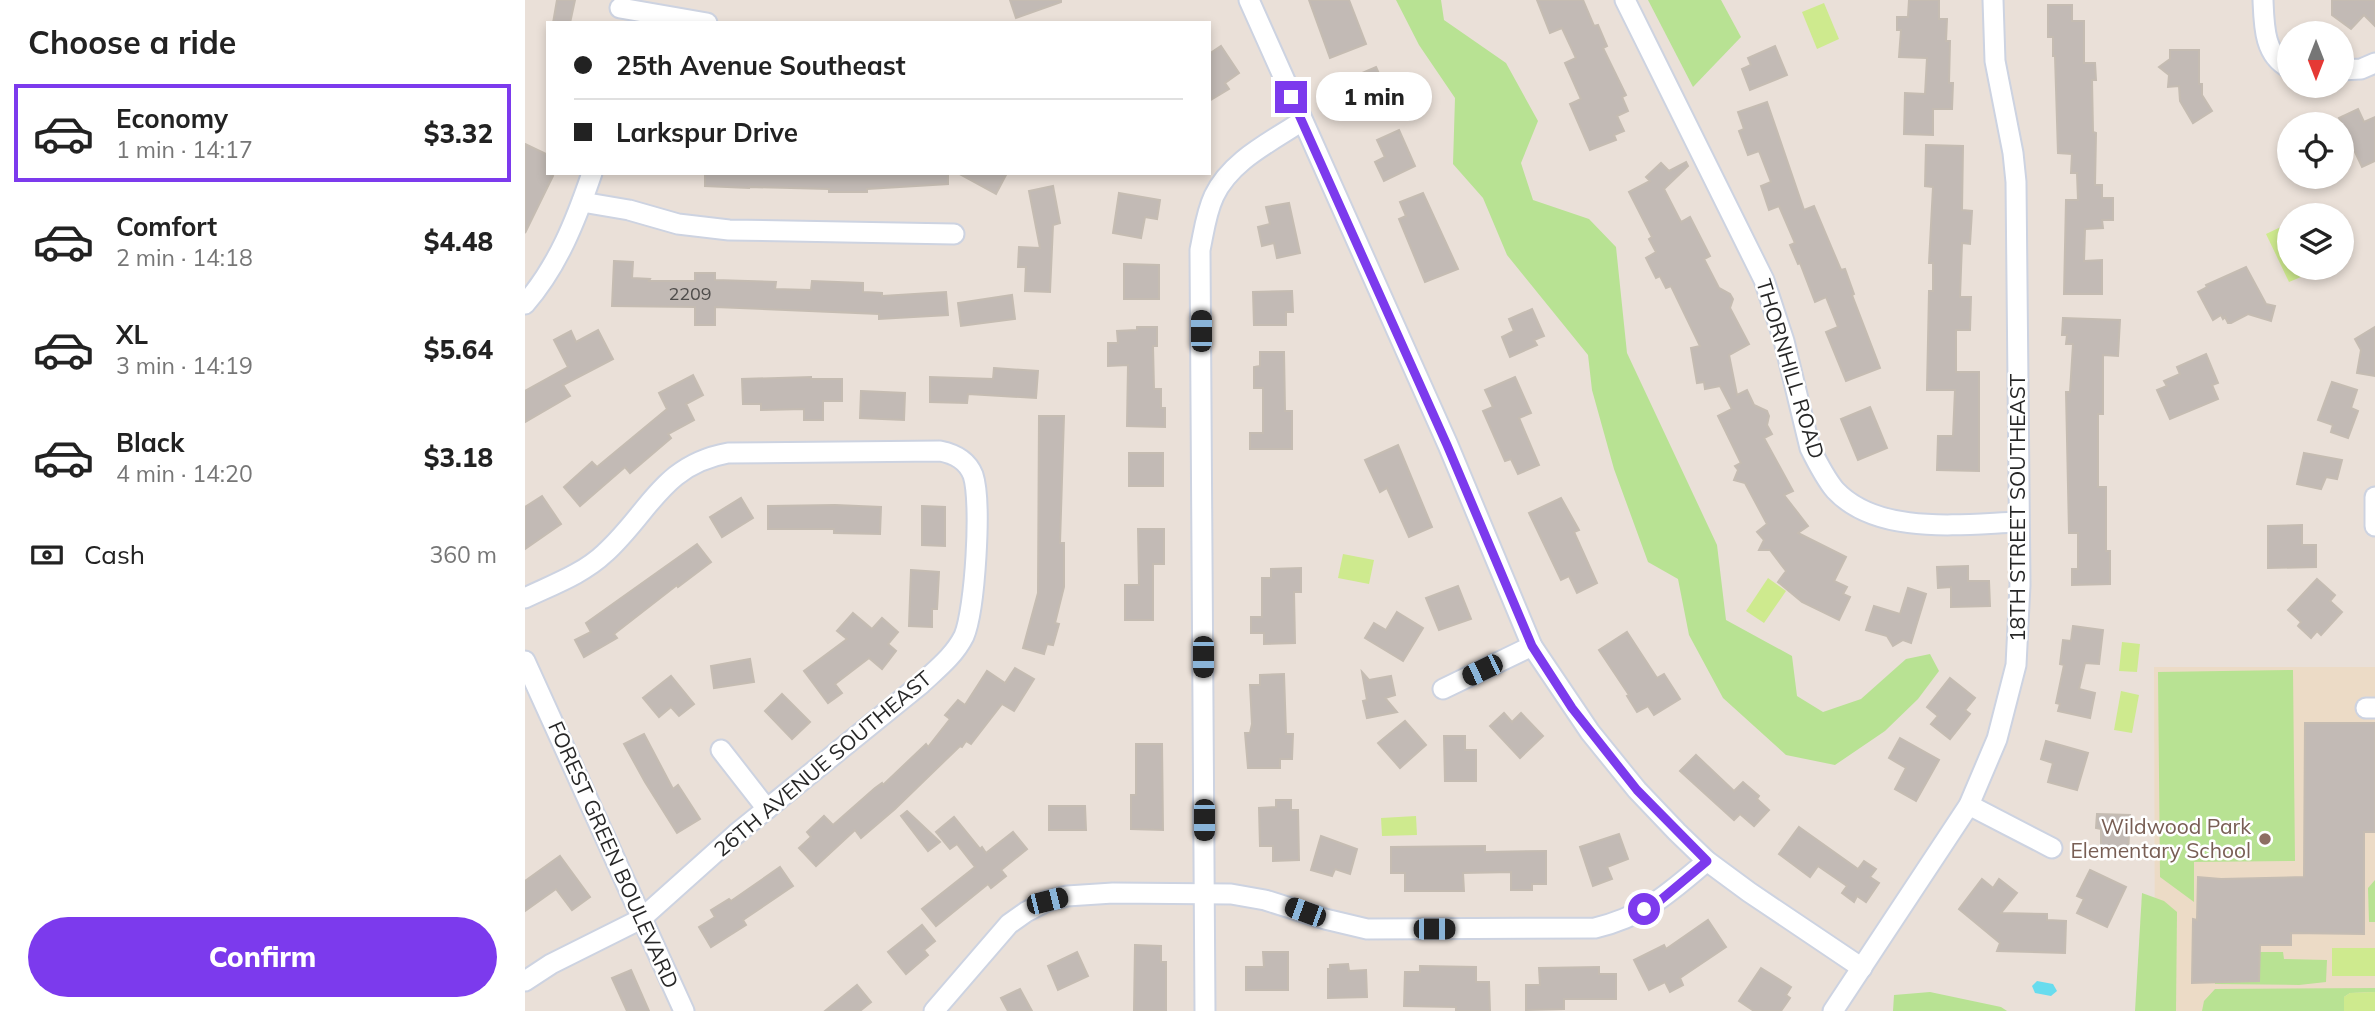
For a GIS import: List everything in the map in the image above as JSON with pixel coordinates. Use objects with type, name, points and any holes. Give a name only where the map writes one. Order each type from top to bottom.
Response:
[{"type":"street","points":[[1249,0],[1447,445],[1532,646],[1572,708],[1637,790],[1707,861],[1862,968]]},
{"type":"street","name":"THORNHILL ROAD","points":[[1625,0],[1763,280],[1784,341],[1811,447],[1817,463],[1835,490],[1871,514],[1894,521],[1920,524],[2018,522]]},
{"type":"street","name":"18TH STREET SOUTHEAST","points":[[1833,1011],[1969,805],[1997,738],[2016,665],[2020,585],[2016,182],[1995,61],[1993,0]]},
{"type":"street","points":[[2263,0],[2265,34],[2277,59]]},
{"type":"street","points":[[619,10],[693,21]]},
{"type":"street","points":[[2354,69],[2375,63]]},
{"type":"street","points":[[1205,1011],[1200,250],[1207,215],[1225,178],[1240,162],[1302,121]]},
{"type":"street","points":[[525,304],[562,249],[591,175]]},
{"type":"street","points":[[582,202],[629,210],[678,224],[716,229],[954,234]]},
{"type":"street","name":"26TH AVENUE SOUTHEAST","points":[[525,598],[581,571],[605,554],[674,475],[708,457],[728,453],[940,451],[955,454],[972,473],[976,530],[970,617],[955,652],[921,684],[767,809],[641,919],[551,964],[525,981]]},
{"type":"street","points":[[2375,497],[2375,526]]},
{"type":"street","points":[[1443,689],[1532,646]]},
{"type":"street","name":"FOREST GREEN BOULEVARD","points":[[525,661],[684,1011]]},
{"type":"street","points":[[721,750],[767,809]]},
{"type":"street","points":[[1969,805],[2052,848]]},
{"type":"street","points":[[938,1009],[1009,923],[1047,901],[1067,896],[1252,896],[1340,924],[1367,929],[1595,928],[1617,922],[1657,903],[1707,861]]},
{"type":"shaded area","name":"Wildwood Park Elementary School","points":[[2154,667],[2375,667],[2375,1011],[2155,1011]]},
{"type":"green space","points":[[1396,0],[1441,0],[1444,20],[1506,63],[1538,121],[1521,163],[1533,200],[1589,219],[1616,247],[1627,353],[1717,545],[1726,620],[1792,656],[1797,696],[1823,712],[1861,699],[1906,659],[1930,654],[1939,671],[1918,699],[1885,731],[1835,765],[1786,755],[1723,698],[1689,635],[1678,579],[1648,562],[1614,469],[1592,390],[1588,355],[1507,255],[1483,198],[1453,164],[1455,98],[1419,45]]},
{"type":"green space","points":[[1648,0],[1721,0],[1741,37],[1693,87]]},
{"type":"green space","points":[[1824,3],[1839,39],[1817,49],[1802,12]]},
{"type":"green space","points":[[2277,229],[2277,257],[2266,234]]},
{"type":"green space","points":[[1343,554],[1374,560],[1369,584],[1338,578]]},
{"type":"green space","points":[[1768,578],[1786,591],[1764,623],[1746,611]]},
{"type":"green space","points":[[2122,642],[2140,644],[2137,672],[2119,671]]},
{"type":"green space","points":[[2293,670],[2295,861],[2194,862],[2194,902],[2160,877],[2158,672]]},
{"type":"green space","points":[[2121,691],[2139,695],[2132,733],[2114,730]]},
{"type":"green space","points":[[1416,816],[1417,835],[1382,836],[1381,818]]},
{"type":"green space","points":[[2375,880],[2375,922],[2369,922],[2368,888]]},
{"type":"green space","points":[[2142,893],[2164,901],[2177,912],[2176,1011],[2135,1011]]},
{"type":"green space","points":[[2332,948],[2375,948],[2375,976],[2332,976]]},
{"type":"green space","points":[[2253,952],[2283,952],[2284,959],[2327,960],[2326,982],[2299,985],[2215,984],[2215,960],[2230,981],[2259,981],[2260,961]]},
{"type":"green space","points":[[2375,988],[2375,992],[2350,993],[2344,997],[2344,1011],[2202,1011],[2204,1001],[2215,989]]},
{"type":"green space","points":[[1930,992],[2001,1007],[2007,1011],[1893,1011],[1894,995]]},
{"type":"green space","points":[[2375,992],[2375,1011],[2344,1011],[2344,997],[2350,993]]},
{"type":"water","points":[[2037,981],[2053,984],[2057,991],[2051,996],[2035,993],[2032,986]]},
{"type":"building","points":[[557,0],[575,0],[570,21],[553,21]]},
{"type":"building","points":[[1010,0],[1061,0],[1061,2],[1016,18]]},
{"type":"building","points":[[1309,0],[1349,0],[1366,44],[1330,58]]},
{"type":"building","points":[[1537,0],[1583,0],[1594,26],[1598,25],[1607,46],[1603,48],[1626,95],[1622,97],[1628,111],[1617,116],[1624,131],[1614,135],[1616,140],[1590,150],[1570,104],[1581,99],[1565,63],[1576,58],[1562,28],[1550,33]]},
{"type":"building","points":[[1909,0],[1939,0],[1939,19],[1947,19],[1946,41],[1950,41],[1949,83],[1953,83],[1952,109],[1933,109],[1933,135],[1904,134],[1905,93],[1925,94],[1927,58],[1899,57],[1901,30],[1897,30],[1897,17],[1908,17]]},
{"type":"building","points":[[2332,0],[2375,0],[2375,26],[2364,15],[2354,26],[2354,21],[2340,21],[2332,15]]},
{"type":"building","points":[[2048,5],[2072,5],[2072,21],[2084,21],[2084,63],[2095,63],[2096,80],[2092,80],[2093,132],[2096,133],[2095,185],[2102,185],[2102,198],[2113,198],[2113,220],[2102,220],[2103,228],[2085,229],[2084,261],[2102,260],[2102,294],[2064,294],[2066,200],[2078,200],[2077,173],[2071,173],[2072,154],[2058,153],[2055,56],[2053,37],[2048,37]]},
{"type":"building","points":[[1221,46],[1239,73],[1225,83],[1229,89],[1211,100],[1211,53]]},
{"type":"building","points":[[1775,46],[1787,75],[1750,90],[1742,69],[1751,65],[1748,58]]},
{"type":"building","points":[[2170,50],[2199,50],[2199,84],[2202,84],[2202,95],[2212,111],[2193,123],[2180,101],[2179,86],[2168,87],[2169,75],[2159,67],[2170,59]]},
{"type":"building","points":[[1376,67],[1385,87],[1378,90],[1382,99],[1354,111],[1341,82]]},
{"type":"building","points":[[1767,102],[1804,210],[1814,206],[1841,270],[1845,269],[1880,368],[1846,381],[1826,332],[1838,327],[1826,297],[1815,302],[1790,245],[1795,243],[1779,206],[1769,210],[1761,186],[1771,182],[1759,151],[1748,155],[1739,131],[1744,129],[1738,112]]},
{"type":"building","points":[[2358,109],[2364,122],[2375,117],[2375,161],[2362,167],[2354,150],[2354,112],[2352,112]]},
{"type":"building","points":[[1399,130],[1415,166],[1384,181],[1375,162],[1385,157],[1377,140]]},
{"type":"building","points":[[525,144],[546,154],[546,175],[553,176],[525,233]]},
{"type":"building","points":[[1926,145],[1963,146],[1962,210],[1972,211],[1970,244],[1962,243],[1960,297],[1971,297],[1970,330],[1956,330],[1956,372],[1979,372],[1979,471],[1937,470],[1938,436],[1953,436],[1955,390],[1927,390],[1929,291],[1933,291],[1933,263],[1929,263],[1933,187],[1925,186]]},
{"type":"building","points":[[1686,162],[1688,166],[1664,189],[1681,222],[1690,217],[1710,256],[1704,259],[1719,288],[1733,299],[1730,308],[1749,344],[1729,355],[1737,395],[1747,390],[1754,405],[1767,411],[1767,425],[1772,434],[1764,438],[1793,491],[1784,495],[1808,526],[1798,533],[1846,557],[1834,581],[1847,587],[1843,594],[1850,597],[1839,620],[1802,602],[1778,582],[1786,571],[1770,550],[1759,550],[1764,540],[1757,532],[1767,524],[1745,483],[1734,480],[1738,470],[1735,466],[1741,463],[1718,416],[1732,409],[1720,386],[1705,389],[1704,382],[1697,383],[1691,348],[1700,346],[1671,286],[1666,288],[1660,276],[1656,278],[1646,258],[1656,252],[1649,239],[1652,237],[1629,192],[1650,181],[1646,177],[1661,163],[1669,171]]},
{"type":"building","points":[[705,175],[948,175],[948,184],[867,189],[867,192],[705,186]]},
{"type":"building","points":[[962,175],[1006,175],[996,194]]},
{"type":"building","points":[[1053,186],[1060,223],[1053,225],[1050,292],[1025,291],[1026,267],[1018,267],[1019,247],[1040,248],[1029,191]]},
{"type":"building","points":[[1119,193],[1160,200],[1157,219],[1145,217],[1141,238],[1113,233]]},
{"type":"building","points":[[1423,193],[1458,269],[1425,282],[1399,219],[1406,216],[1400,202]]},
{"type":"building","points":[[1289,203],[1300,253],[1277,258],[1274,243],[1262,246],[1258,227],[1270,224],[1266,207]]},
{"type":"building","points":[[614,261],[633,262],[632,278],[650,279],[649,281],[695,281],[695,273],[715,273],[715,280],[776,282],[775,289],[811,290],[812,281],[863,283],[863,292],[882,293],[882,296],[946,292],[948,315],[879,319],[879,314],[715,307],[715,325],[695,325],[695,307],[612,306]]},
{"type":"building","points":[[1124,264],[1159,265],[1159,299],[1124,299]]},
{"type":"building","points":[[2246,267],[2266,304],[2275,306],[2271,321],[2248,314],[2231,323],[2221,315],[2213,320],[2198,292],[2207,287],[2206,285]]},
{"type":"building","points":[[1292,291],[1293,312],[1286,312],[1286,325],[1254,325],[1253,292]]},
{"type":"building","points":[[1012,295],[1015,319],[961,326],[958,303]]},
{"type":"building","points":[[1532,309],[1544,336],[1534,340],[1537,345],[1510,357],[1502,337],[1514,331],[1509,319]]},
{"type":"building","points":[[2063,318],[2120,320],[2118,356],[2103,355],[2103,414],[2098,414],[2098,487],[2106,487],[2106,551],[2110,551],[2110,584],[2072,585],[2072,569],[2078,569],[2078,533],[2069,533],[2066,392],[2070,392],[2073,344],[2066,344],[2067,335],[2062,335]]},
{"type":"building","points":[[1137,327],[1157,327],[1157,346],[1153,346],[1154,389],[1161,389],[1165,427],[1127,426],[1128,365],[1108,366],[1108,343],[1118,343],[1117,331],[1137,330]]},
{"type":"building","points":[[2375,327],[2375,376],[2357,373],[2361,350],[2355,339]]},
{"type":"building","points":[[598,330],[613,359],[563,385],[570,396],[525,422],[525,391],[568,367],[554,340],[571,331],[576,342]]},
{"type":"building","points":[[1260,352],[1284,352],[1285,411],[1292,411],[1292,449],[1250,449],[1250,433],[1263,433],[1263,388],[1254,388],[1254,367],[1260,366]]},
{"type":"building","points":[[2206,354],[2218,383],[2212,385],[2218,399],[2170,419],[2157,390],[2167,386],[2164,381],[2180,374],[2177,367]]},
{"type":"building","points":[[994,368],[1038,371],[1036,398],[968,394],[967,403],[930,402],[930,377],[993,379]]},
{"type":"building","points":[[693,375],[703,395],[686,404],[694,420],[668,434],[671,438],[630,473],[625,467],[580,506],[564,487],[592,462],[597,467],[667,409],[659,393]]},
{"type":"building","points":[[1515,377],[1531,413],[1519,418],[1539,465],[1518,474],[1511,459],[1505,461],[1483,411],[1493,407],[1485,390]]},
{"type":"building","points":[[742,379],[842,379],[842,401],[823,401],[823,420],[804,420],[804,409],[761,410],[761,404],[743,404]]},
{"type":"building","points":[[2332,382],[2357,390],[2351,408],[2358,411],[2348,438],[2331,432],[2333,425],[2318,420]]},
{"type":"building","points":[[861,391],[905,393],[904,420],[860,418]]},
{"type":"building","points":[[1870,407],[1887,448],[1858,460],[1841,419]]},
{"type":"building","points":[[1039,416],[1064,416],[1060,543],[1064,543],[1064,587],[1055,623],[1059,624],[1053,645],[1047,644],[1044,654],[1023,648],[1038,593]]},
{"type":"building","points":[[1398,445],[1432,527],[1409,537],[1387,488],[1380,492],[1365,460]]},
{"type":"building","points":[[1129,453],[1163,453],[1163,486],[1129,486]]},
{"type":"building","points":[[2304,453],[2342,460],[2337,479],[2326,477],[2321,489],[2297,484]]},
{"type":"building","points":[[542,496],[561,524],[525,549],[525,507]]},
{"type":"building","points":[[741,498],[753,518],[722,537],[710,517]]},
{"type":"building","points":[[1561,498],[1579,530],[1574,532],[1597,583],[1577,593],[1569,576],[1561,580],[1529,513]]},
{"type":"building","points":[[768,506],[881,507],[880,534],[834,533],[834,529],[768,529]]},
{"type":"building","points":[[922,506],[945,507],[945,546],[922,545]]},
{"type":"building","points":[[2302,525],[2302,545],[2316,545],[2316,567],[2268,568],[2268,526]]},
{"type":"building","points":[[1138,529],[1164,529],[1164,564],[1153,564],[1153,620],[1125,620],[1125,585],[1139,585]]},
{"type":"building","points":[[697,544],[711,562],[614,634],[617,638],[584,657],[575,640],[591,632],[586,623]]},
{"type":"building","points":[[1968,566],[1968,581],[1989,581],[1990,606],[1951,607],[1951,587],[1938,588],[1937,567]]},
{"type":"building","points":[[1301,568],[1301,592],[1294,592],[1295,643],[1264,644],[1264,633],[1251,633],[1251,617],[1262,617],[1262,578],[1271,578],[1271,569]]},
{"type":"building","points":[[911,570],[939,572],[937,609],[932,609],[932,627],[909,626]]},
{"type":"building","points":[[2317,579],[2335,595],[2330,601],[2342,612],[2321,635],[2317,631],[2311,638],[2298,626],[2301,622],[2288,610]]},
{"type":"building","points":[[1458,586],[1471,619],[1439,630],[1426,598]]},
{"type":"building","points":[[1908,588],[1926,594],[1911,643],[1903,640],[1893,646],[1887,636],[1866,630],[1874,606],[1900,614]]},
{"type":"building","points":[[1397,612],[1423,628],[1403,661],[1365,638],[1374,623],[1386,630]]},
{"type":"building","points":[[853,613],[872,629],[882,618],[898,632],[888,644],[896,651],[882,669],[869,658],[835,684],[842,693],[828,703],[804,671],[847,639],[837,631]]},
{"type":"building","points":[[2073,626],[2103,630],[2099,664],[2085,663],[2079,689],[2095,693],[2090,718],[2058,711],[2060,704],[2056,703],[2064,665],[2060,664],[2063,640],[2071,641]]},
{"type":"building","points":[[1627,632],[1657,678],[1664,674],[1680,699],[1654,715],[1648,706],[1637,712],[1599,650]]},
{"type":"building","points":[[750,659],[754,682],[714,688],[711,666]]},
{"type":"building","points":[[1015,668],[1034,679],[1014,711],[1002,704],[971,744],[966,741],[960,746],[861,838],[855,830],[816,866],[799,848],[811,837],[807,832],[824,816],[833,825],[875,788],[882,783],[883,785],[926,744],[928,747],[950,719],[945,715],[958,700],[965,705],[987,671],[1005,683]]},
{"type":"building","points":[[1362,672],[1369,680],[1391,676],[1395,695],[1385,698],[1397,712],[1367,718],[1363,701],[1367,700]]},
{"type":"building","points":[[1284,674],[1286,734],[1293,734],[1292,759],[1280,759],[1280,768],[1248,768],[1245,733],[1250,733],[1252,724],[1250,685],[1260,685],[1260,675]]},
{"type":"building","points":[[671,676],[694,704],[679,716],[671,707],[659,717],[643,698]]},
{"type":"building","points":[[1950,678],[1975,698],[1965,710],[1970,714],[1950,739],[1931,724],[1938,716],[1927,707]]},
{"type":"building","points":[[782,694],[810,722],[792,739],[765,711]]},
{"type":"building","points":[[1504,713],[1512,722],[1521,713],[1543,736],[1520,758],[1490,726]]},
{"type":"building","points":[[1405,721],[1426,745],[1400,768],[1378,743]]},
{"type":"building","points":[[2305,723],[2375,723],[2375,832],[2364,832],[2364,934],[2291,933],[2291,945],[2260,945],[2259,981],[2192,983],[2193,919],[2197,920],[2198,877],[2304,877]]},
{"type":"building","points":[[644,734],[673,789],[678,785],[700,819],[677,833],[624,744]]},
{"type":"building","points":[[1444,736],[1465,736],[1465,750],[1476,750],[1476,781],[1445,781]]},
{"type":"building","points":[[1900,738],[1939,760],[1916,801],[1895,789],[1906,768],[1889,758]]},
{"type":"building","points":[[2046,741],[2088,753],[2077,790],[2048,782],[2053,763],[2041,759]]},
{"type":"building","points":[[1136,744],[1162,744],[1163,830],[1131,829],[1131,795],[1136,795]]},
{"type":"building","points":[[1696,755],[1734,791],[1743,782],[1759,796],[1757,799],[1769,810],[1754,826],[1740,814],[1734,820],[1680,771]]},
{"type":"building","points":[[1276,800],[1291,800],[1291,810],[1298,810],[1299,860],[1273,861],[1273,846],[1260,846],[1259,808],[1276,807]]},
{"type":"building","points":[[1049,806],[1085,806],[1086,830],[1049,830]]},
{"type":"building","points":[[907,811],[940,842],[928,851],[901,816]]},
{"type":"building","points":[[2097,814],[2130,815],[2128,854],[2101,853],[2101,829],[2096,828]]},
{"type":"building","points":[[954,817],[986,853],[1013,832],[1027,849],[1001,870],[1006,876],[991,888],[988,884],[936,926],[922,909],[975,867],[957,844],[950,849],[936,832]]},
{"type":"building","points":[[1799,827],[1858,869],[1864,861],[1876,869],[1870,877],[1879,883],[1866,902],[1857,896],[1854,902],[1842,893],[1847,886],[1818,866],[1810,877],[1779,854]]},
{"type":"building","points":[[1619,834],[1628,859],[1607,867],[1612,879],[1593,886],[1580,847]]},
{"type":"building","points":[[1321,836],[1357,849],[1350,874],[1335,869],[1332,876],[1311,870]]},
{"type":"building","points":[[1485,846],[1485,852],[1546,851],[1546,884],[1532,884],[1532,890],[1511,890],[1511,872],[1463,873],[1464,891],[1405,891],[1405,873],[1391,873],[1391,847]]},
{"type":"building","points":[[560,856],[590,897],[572,910],[556,889],[525,911],[525,881]]},
{"type":"building","points":[[780,867],[793,886],[743,920],[746,925],[711,947],[699,927],[715,917],[711,910],[729,899],[731,901]]},
{"type":"building","points":[[2090,870],[2126,887],[2107,927],[2077,913],[2084,899],[2077,896]]},
{"type":"building","points":[[1982,879],[1993,888],[1999,879],[2017,893],[2001,913],[2047,914],[2047,920],[2066,921],[2065,953],[1997,951],[2000,943],[1959,909]]},
{"type":"building","points":[[1708,920],[1726,947],[1680,978],[1683,985],[1670,992],[1665,982],[1649,990],[1634,960],[1664,945],[1666,949]]},
{"type":"building","points":[[922,925],[935,941],[924,950],[928,955],[906,974],[888,952]]},
{"type":"building","points":[[1135,945],[1161,946],[1161,962],[1166,962],[1166,1011],[1134,1011]]},
{"type":"building","points":[[1077,952],[1088,976],[1058,990],[1048,966]]},
{"type":"building","points":[[1263,952],[1288,952],[1288,990],[1246,990],[1246,967],[1264,967]]},
{"type":"building","points":[[1348,964],[1349,971],[1366,970],[1367,997],[1328,998],[1330,965]]},
{"type":"building","points":[[1420,966],[1476,967],[1476,982],[1489,982],[1490,1011],[1404,1006],[1405,972],[1420,972]]},
{"type":"building","points":[[1599,967],[1599,974],[1616,974],[1616,999],[1564,999],[1564,1009],[1526,1010],[1526,985],[1540,985],[1539,968]]},
{"type":"building","points":[[1761,968],[1791,987],[1786,995],[1790,998],[1781,1011],[1754,1011],[1739,1001]]},
{"type":"building","points":[[631,970],[649,1011],[627,1011],[612,978]]},
{"type":"building","points":[[857,985],[871,1002],[860,1011],[825,1011]]},
{"type":"building","points":[[1020,989],[1032,1011],[1008,1011],[1001,998]]},
{"type":"place","name":"Wildwood Park Elementary School","points":[[2265,839]]},
{"type":"route","points":[[1291,97],[1447,445],[1532,646],[1572,708],[1637,790],[1707,861],[1657,903],[1644,909]]}]
